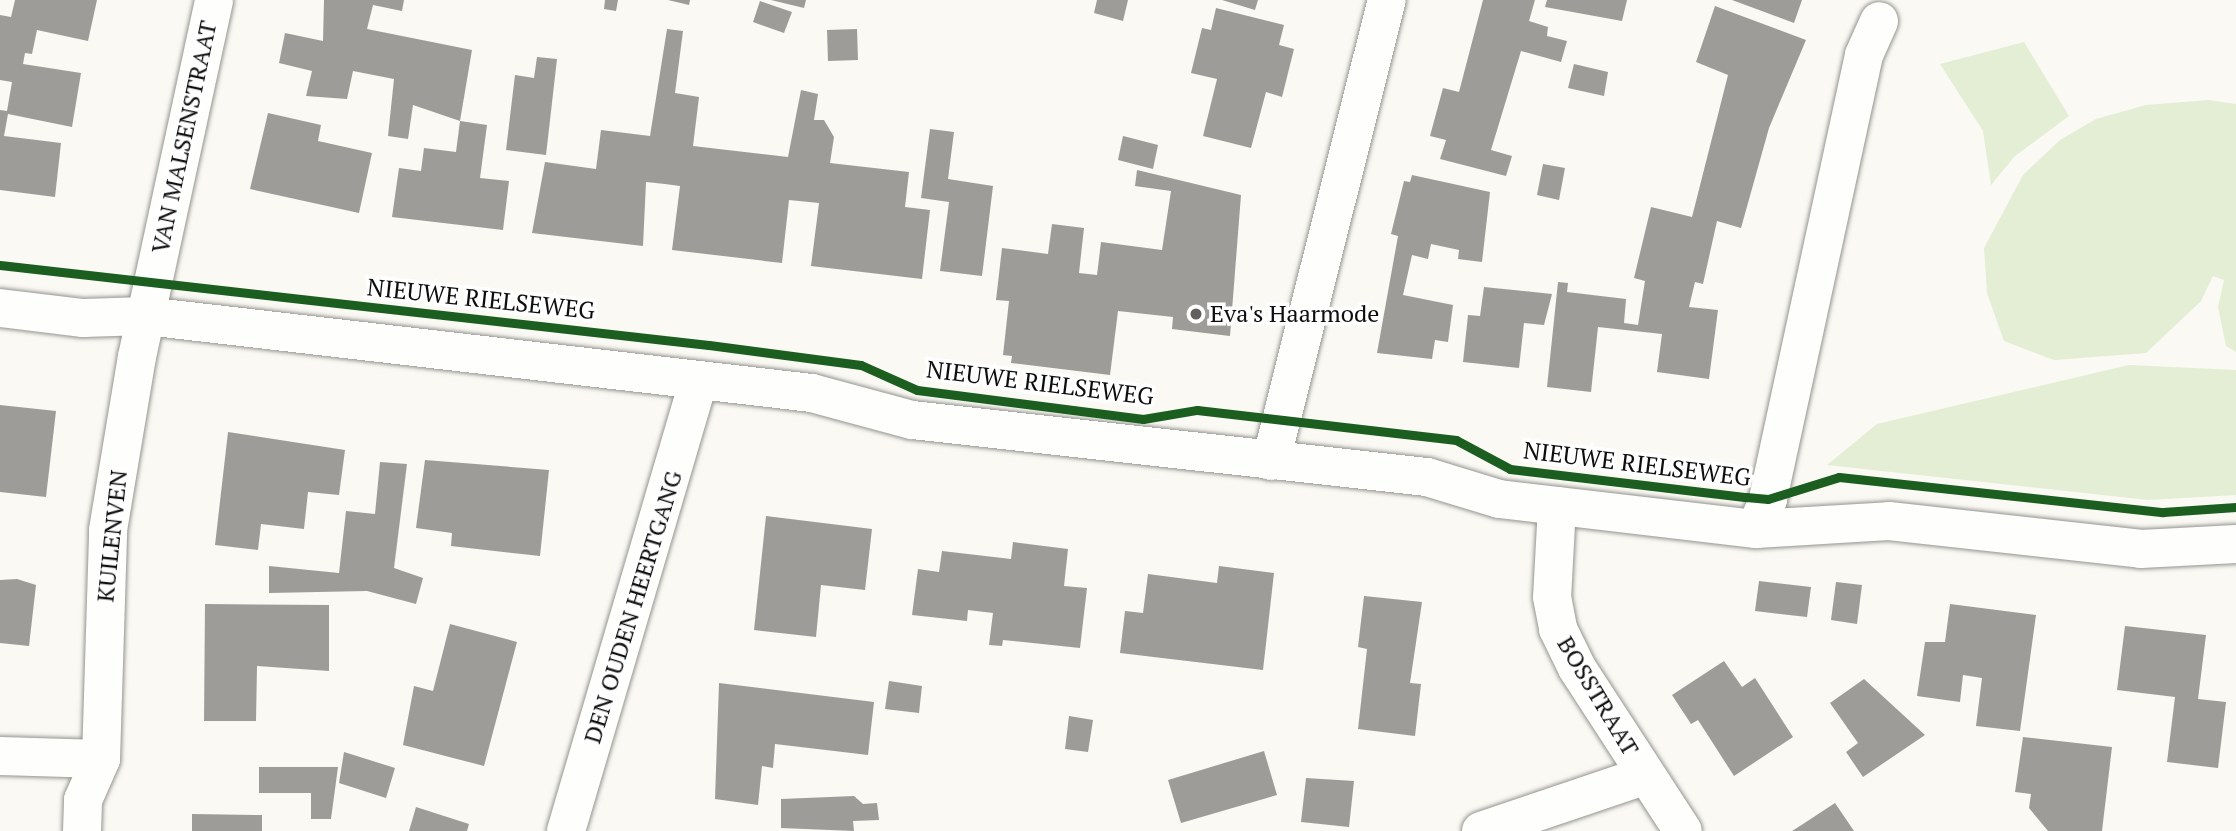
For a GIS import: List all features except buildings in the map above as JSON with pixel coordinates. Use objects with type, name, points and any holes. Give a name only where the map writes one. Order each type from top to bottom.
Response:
[{"type":"street","name":"VAN MALSENSTRAAT","points":[[146,316],[214,0]]},
{"type":"street","points":[[1271,461],[1387,0]]},
{"type":"street","name":"NIEUWE RIELSEWEG","points":[[1756,529],[1768,499],[1864,55],[1879,21]]},
{"type":"street","name":"NIEUWE RIELSEWEG","points":[[0,309],[83,318],[146,316],[698,383],[812,393],[912,420],[1427,477],[1499,499],[1756,529],[1889,521],[2141,549],[2236,544]]},
{"type":"street","name":"KUILENVEN","points":[[82,831],[83,800],[101,759],[108,530],[146,316]]},
{"type":"street","name":"DEN OUDEN HEERTGANG","points":[[566,831],[698,383]]},
{"type":"street","name":"BOSSTRAAT","points":[[1557,506],[1552,597],[1558,629],[1683,831]]},
{"type":"street","points":[[0,756],[101,759]]},
{"type":"street","points":[[1481,831],[1646,775]]},
{"type":"green space","points":[[2024,42],[2069,116],[2015,156],[1991,185],[1983,131],[1940,64]]},
{"type":"green space","points":[[2208,100],[2236,104],[2236,352],[2226,346],[2218,307],[2224,280],[2213,276],[2201,301],[2146,353],[2054,360],[2004,341],[1987,293],[1984,248],[2023,175],[2060,140],[2096,119],[2146,105]]},
{"type":"green space","points":[[2129,365],[2236,370],[2236,495],[2148,500],[1827,465],[1877,424]]},
{"type":"cycle path","points":[[0,265],[709,345],[861,365],[917,390],[1143,419],[1197,410],[1456,440],[1510,469],[1746,497],[1768,499],[1839,477],[2163,512],[2236,507]]},
{"type":"place","name":"Eva's Haarmode","points":[[1196,314]]}]
